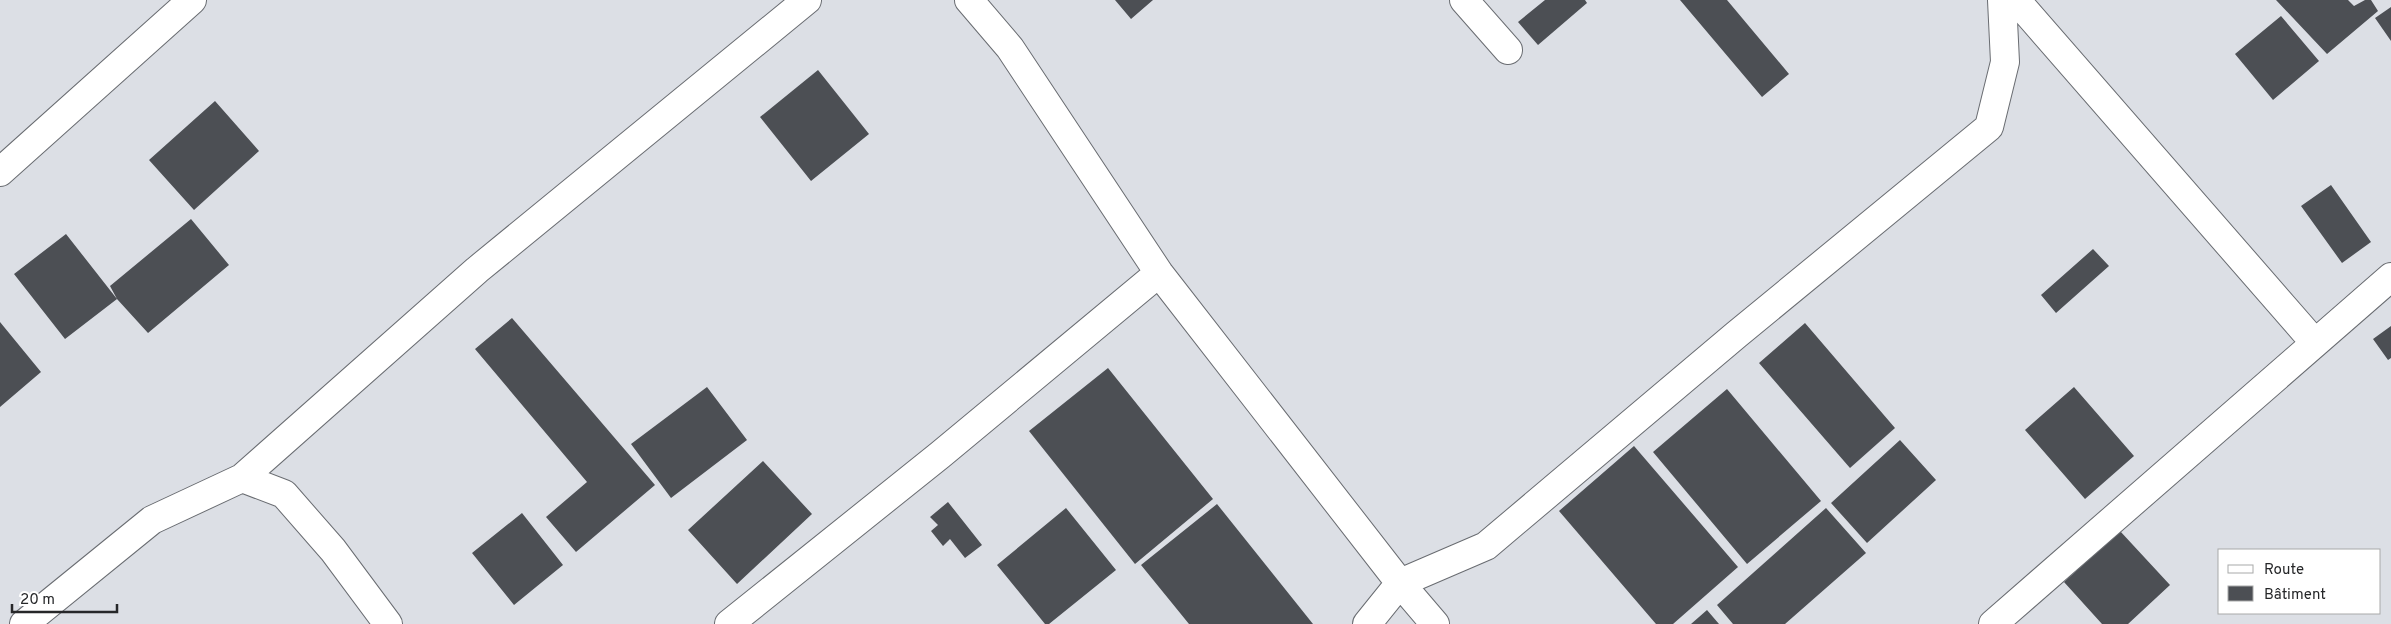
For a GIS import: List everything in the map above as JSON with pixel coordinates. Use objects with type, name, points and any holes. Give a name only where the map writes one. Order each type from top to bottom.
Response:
[{"type":"street","points":[[0,172],[192,0]]},
{"type":"street","points":[[24,624],[152,520],[242,478],[477,270],[807,0]]},
{"type":"street","points":[[970,0],[1010,48],[1159,273],[1400,583],[1435,624]]},
{"type":"street","points":[[1464,0],[1508,50]]},
{"type":"street","points":[[1367,624],[1400,583],[1486,546],[1736,335],[1989,127],[2005,62],[2002,0]]},
{"type":"street","points":[[2016,0],[2315,343]]},
{"type":"street","points":[[729,624],[940,455],[1159,273]]},
{"type":"street","points":[[1993,624],[2391,277]]},
{"type":"street","points":[[242,478],[284,494],[334,550],[388,624]]},
{"type":"building","points":[[1115,0],[1153,0],[1131,19]]},
{"type":"building","points":[[1545,0],[1585,0],[1587,3],[1538,45],[1518,22]]},
{"type":"building","points":[[1680,0],[1727,0],[1789,74],[1762,97]]},
{"type":"building","points":[[2276,0],[2348,0],[2354,6],[2365,0],[2371,0],[2378,11],[2327,54]]},
{"type":"building","points":[[2391,7],[2391,41],[2375,18]]},
{"type":"building","points":[[2281,16],[2319,61],[2273,100],[2235,54]]},
{"type":"building","points":[[818,70],[869,134],[811,181],[760,117]]},
{"type":"building","points":[[215,101],[259,151],[194,210],[149,160]]},
{"type":"building","points":[[2331,185],[2371,242],[2342,263],[2301,206]]},
{"type":"building","points":[[191,219],[229,265],[148,333],[117,299],[110,286]]},
{"type":"building","points":[[66,234],[117,299],[65,339],[14,274]]},
{"type":"building","points":[[2093,249],[2109,266],[2056,313],[2041,295]]},
{"type":"building","points":[[512,318],[655,485],[576,552],[546,517],[587,482],[475,349]]},
{"type":"building","points":[[0,322],[41,372],[0,407]]},
{"type":"building","points":[[1805,323],[1895,428],[1850,468],[1759,363]]},
{"type":"building","points":[[2391,326],[2391,358],[2388,360],[2373,339]]},
{"type":"building","points":[[1108,368],[1213,499],[1135,564],[1029,431]]},
{"type":"building","points":[[707,387],[747,440],[671,498],[631,444]]},
{"type":"building","points":[[2074,387],[2134,456],[2085,499],[2025,430]]},
{"type":"building","points":[[1727,389],[1821,501],[1747,564],[1653,452]]},
{"type":"building","points":[[1900,440],[1936,480],[1867,543],[1831,503]]},
{"type":"building","points":[[1634,446],[1738,567],[1673,624],[1656,624],[1559,511]]},
{"type":"building","points":[[763,461],[812,514],[737,584],[688,530]]},
{"type":"building","points":[[948,502],[982,545],[965,558],[950,539],[943,546],[931,531],[938,525],[930,517]]},
{"type":"building","points":[[1217,504],[1313,624],[1189,624],[1141,565]]},
{"type":"building","points":[[1066,508],[1116,570],[1049,624],[1045,624],[997,565]]},
{"type":"building","points":[[1826,508],[1866,553],[1785,624],[1733,624],[1717,605]]},
{"type":"building","points":[[522,513],[563,565],[514,605],[472,553]]},
{"type":"building","points":[[2120,531],[2170,585],[2128,624],[2102,624],[2064,582]]},
{"type":"building","points":[[1707,610],[1719,624],[1691,624]]}]
